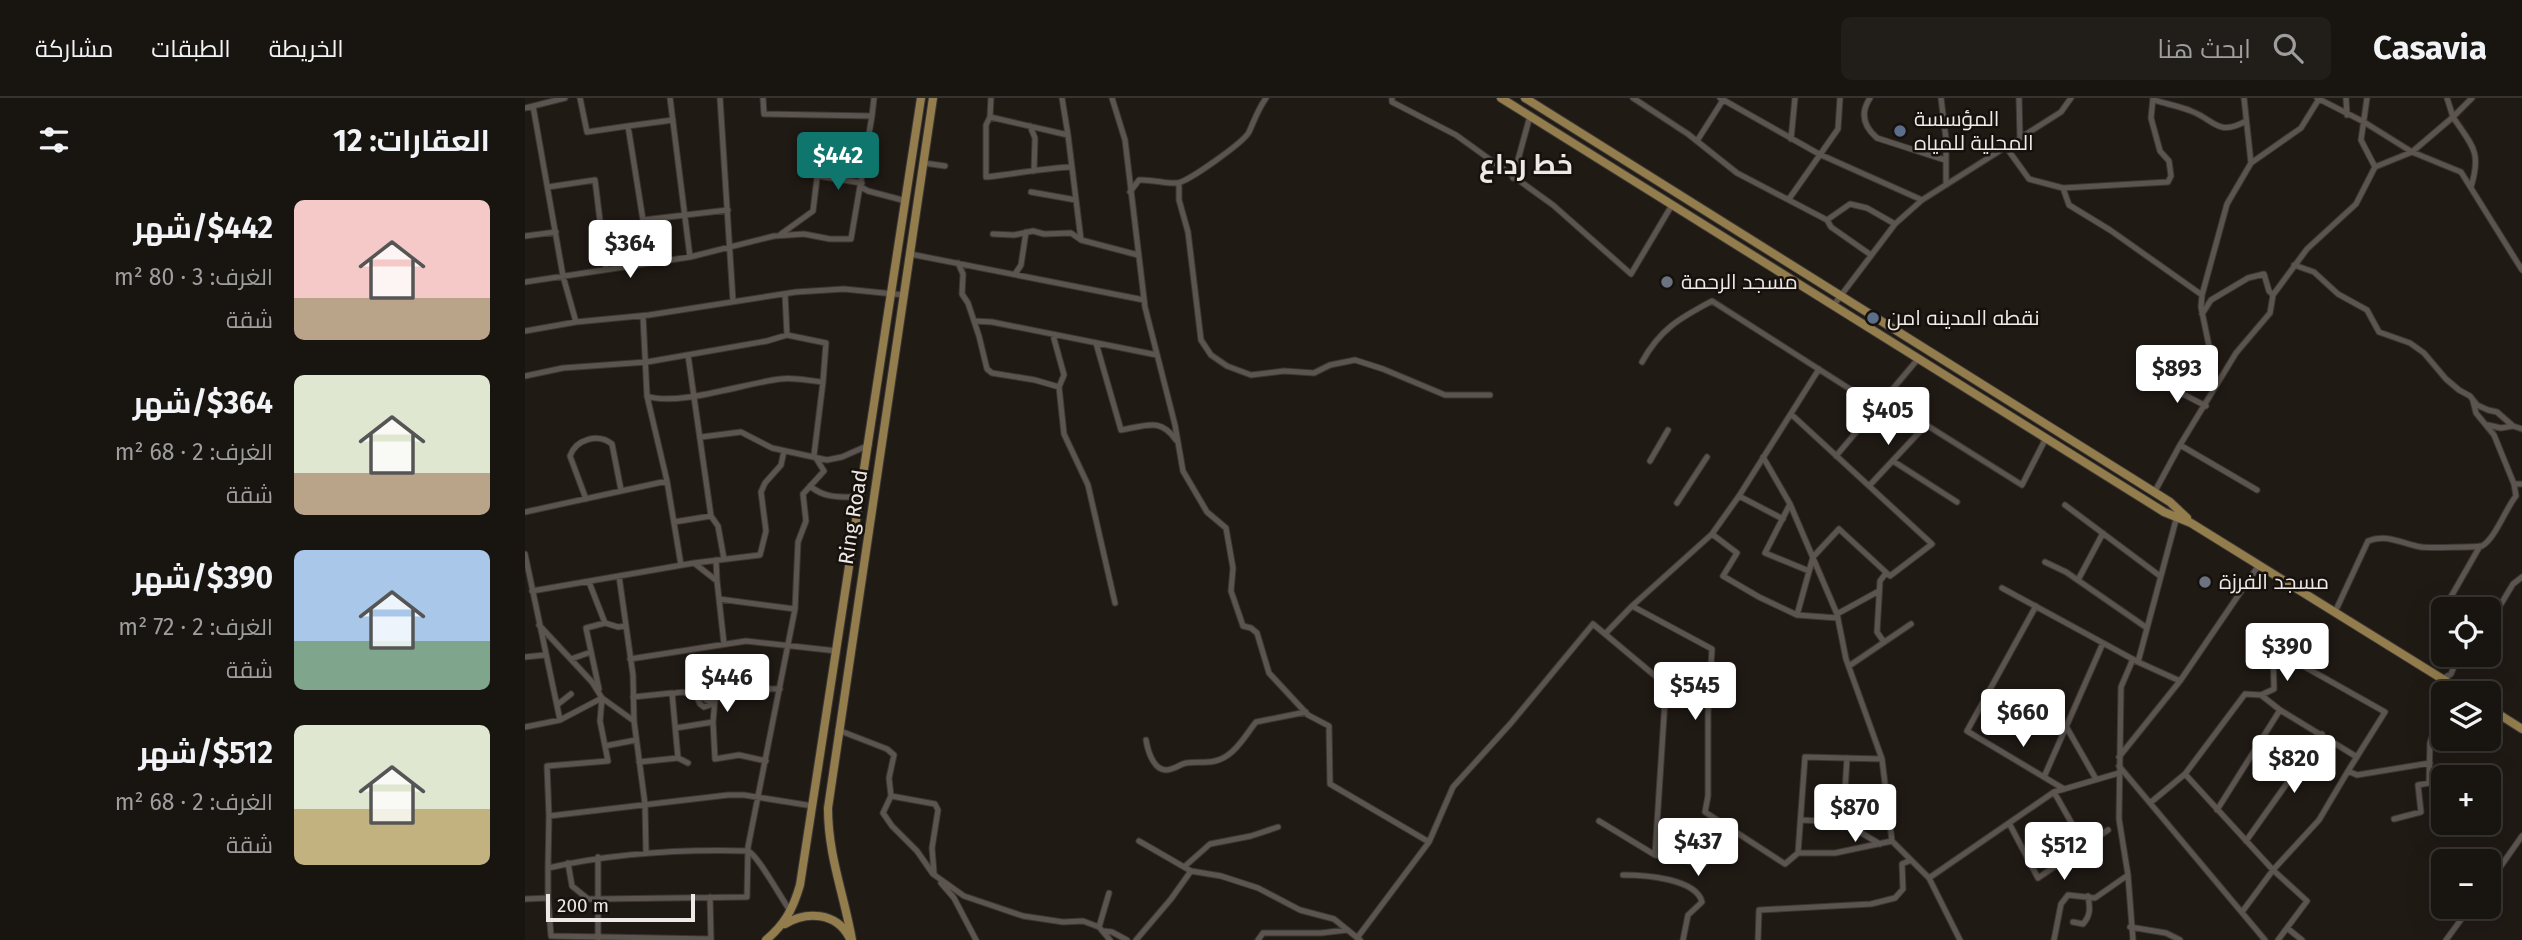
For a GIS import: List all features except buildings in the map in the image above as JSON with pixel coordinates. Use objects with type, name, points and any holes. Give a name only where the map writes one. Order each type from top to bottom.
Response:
[{"type":"main road","name":"Ring Road","points":[[783,926],[800,885],[921,98]]},
{"type":"main road","name":"Ring Road","points":[[851,940],[846,906],[831,855],[828,808],[933,98]]},
{"type":"main road","points":[[1501,98],[2164,512],[2178,514]]},
{"type":"main road","points":[[1527,99],[2154,493],[2191,523],[2446,681]]},
{"type":"main road","points":[[911,164],[923,164]]},
{"type":"main road","points":[[1628,178],[1637,169]]},
{"type":"main road","points":[[1688,215],[1696,205]]},
{"type":"main road","points":[[1886,339],[1893,329]]},
{"type":"main road","points":[[2501,716],[2522,729]]},
{"type":"main road","points":[[766,940],[795,918],[809,915],[823,916],[836,922],[851,940]]},
{"type":"main road","points":[[773,940],[783,926]]},
{"type":"street","points":[[525,107],[565,98]]},
{"type":"street","points":[[580,98],[587,132],[673,120]]},
{"type":"street","points":[[670,98],[690,257]]},
{"type":"street","points":[[720,98],[733,301]]},
{"type":"street","points":[[762,98],[764,114],[872,116]]},
{"type":"street","points":[[525,282],[690,257],[779,236],[804,234],[830,239],[851,239],[862,185],[874,98]]},
{"type":"street","points":[[992,98],[990,117],[986,125],[986,177],[1072,167]]},
{"type":"street","points":[[1062,98],[1081,240]]},
{"type":"street","points":[[1112,98],[1125,140],[1144,300],[1183,471],[1207,512],[1226,528],[1233,568],[1231,591],[1244,626],[1257,633],[1269,673],[1306,712],[1329,726],[1330,784],[1429,842]]},
{"type":"street","points":[[1130,192],[1139,180],[1179,183],[1219,159],[1248,135],[1255,114],[1266,98]]},
{"type":"street","points":[[1392,98],[1392,102],[1456,135],[1553,205],[1631,274],[1672,205]]},
{"type":"street","points":[[1633,98],[1737,173],[1827,220],[1831,227],[1871,255]]},
{"type":"street","points":[[1791,139],[1795,98]]},
{"type":"street","points":[[1789,199],[1838,129],[1840,98]]},
{"type":"street","points":[[1870,98],[1863,115],[1872,134],[1945,160]]},
{"type":"street","points":[[1941,98],[1946,139],[1946,185]]},
{"type":"street","points":[[2019,98],[2019,138]]},
{"type":"street","points":[[1833,306],[1895,224],[1922,200],[2061,112],[2071,98]]},
{"type":"street","points":[[2244,98],[2251,163]]},
{"type":"street","points":[[2206,406],[2179,392],[2177,383],[2209,346],[2202,314],[2202,295],[2227,204],[2251,163],[2301,128],[2319,98],[2412,152],[2461,172],[2522,270]]},
{"type":"street","points":[[2346,98],[2347,115]]},
{"type":"street","points":[[2367,98],[2361,140],[2375,167]]},
{"type":"street","points":[[2447,98],[2453,117],[2476,152],[2475,174],[2471,187]]},
{"type":"street","points":[[2154,493],[2180,445],[2237,353],[2270,313],[2273,295],[2294,265],[2356,204],[2375,167],[2412,152],[2472,98]]},
{"type":"street","points":[[1696,141],[1721,99],[1819,154],[1922,200]]},
{"type":"street","points":[[2005,147],[2029,179],[2063,188],[2168,182],[2171,176],[2169,161],[2160,151],[2151,118],[2154,99],[2194,111],[2208,122],[2222,128],[2234,128],[2246,121]]},
{"type":"street","points":[[533,106],[563,276],[576,322]]},
{"type":"street","points":[[1513,177],[1530,116]]},
{"type":"street","points":[[990,117],[1068,135]]},
{"type":"street","points":[[628,126],[643,220],[728,210]]},
{"type":"street","points":[[1030,126],[1035,138],[1034,171]]},
{"type":"street","points":[[779,236],[813,211],[820,153],[865,161]]},
{"type":"street","points":[[923,164],[944,166]]},
{"type":"street","points":[[818,176],[862,185],[905,201]]},
{"type":"street","points":[[548,187],[595,180],[606,270]]},
{"type":"street","points":[[1179,183],[1179,200],[1188,232],[1201,340],[1204,347],[1219,360],[1251,375],[1298,370],[1314,373],[1330,365],[1355,360],[1445,395],[1490,395]]},
{"type":"street","points":[[2063,188],[2069,205],[2202,295]]},
{"type":"street","points":[[1031,192],[1076,200]]},
{"type":"street","points":[[1827,220],[1850,204],[1867,208],[1895,224]]},
{"type":"street","points":[[525,236],[555,232]]},
{"type":"street","points":[[1015,274],[1021,265],[1026,232]]},
{"type":"street","points":[[993,234],[1072,233],[1081,240],[1138,255]]},
{"type":"street","points":[[910,254],[1144,300]]},
{"type":"street","points":[[958,263],[963,274],[962,294],[968,303],[987,369],[992,373],[1059,387]]},
{"type":"street","points":[[2294,265],[2314,272],[2331,289],[2367,310],[2379,332],[2410,343],[2424,352],[2446,379],[2488,410],[2497,412],[2513,426],[2522,429]]},
{"type":"street","points":[[2202,314],[2211,300],[2248,278],[2264,274],[2269,291],[2273,295]]},
{"type":"street","points":[[525,331],[785,294],[844,289],[904,295]]},
{"type":"street","points":[[785,294],[787,335]]},
{"type":"street","points":[[1642,362],[1656,338],[1687,315],[1712,301],[1878,407]]},
{"type":"street","points":[[643,316],[647,396],[667,481],[681,565]]},
{"type":"street","points":[[974,321],[1157,355]]},
{"type":"street","points":[[525,376],[563,368],[647,362],[767,341],[787,335],[826,344],[814,456],[824,471],[803,494],[806,521],[798,542],[795,608],[748,851],[747,897],[588,899],[572,886],[568,863]]},
{"type":"street","points":[[1053,335],[1064,375],[1059,387],[1064,434],[1088,485],[1115,603]]},
{"type":"street","points":[[1096,343],[1121,430],[1152,424],[1161,425],[1168,429],[1178,443]]},
{"type":"street","points":[[688,355],[711,516],[718,526],[724,559]]},
{"type":"street","points":[[1836,456],[1918,359]]},
{"type":"street","points":[[1605,634],[1711,534],[1739,496],[1819,369]]},
{"type":"street","points":[[647,396],[659,400],[783,378],[823,382]]},
{"type":"street","points":[[1885,399],[2022,485],[2046,438]]},
{"type":"street","points":[[2451,597],[2480,546],[2489,540],[2516,496],[2514,484],[2494,435],[2476,413],[2473,400]]},
{"type":"street","points":[[1791,414],[1932,544],[1890,576],[1839,529],[1813,557],[1797,615]]},
{"type":"street","points":[[2485,424],[2501,428],[2513,426]]},
{"type":"street","points":[[1869,486],[1926,425]]},
{"type":"street","points":[[1650,461],[1668,430]]},
{"type":"street","points":[[701,437],[741,432],[772,448],[827,460],[842,457],[869,445]]},
{"type":"street","points":[[586,499],[570,456],[572,449],[588,439],[603,438],[612,444],[621,490]]},
{"type":"street","points":[[2180,445],[2257,490]]},
{"type":"street","points":[[532,590],[694,563],[760,555],[766,531],[761,492],[781,465],[785,451]]},
{"type":"street","points":[[1677,503],[1707,457]]},
{"type":"street","points":[[1763,457],[1790,504],[1837,616],[1849,666],[1882,759],[1892,841],[1929,878],[1960,940]]},
{"type":"street","points":[[1893,461],[1957,502]]},
{"type":"street","points":[[525,512],[667,481]]},
{"type":"street","points":[[2514,484],[2522,484]]},
{"type":"street","points":[[810,486],[818,493],[835,497],[861,497]]},
{"type":"street","points":[[1739,496],[1783,519]]},
{"type":"street","points":[[1790,504],[1765,553],[1809,571]]},
{"type":"street","points":[[2065,505],[2160,576]]},
{"type":"street","points":[[2123,940],[2132,937],[2128,874],[2119,819],[2121,687],[2147,628],[2178,514]]},
{"type":"street","points":[[674,522],[711,516]]},
{"type":"street","points":[[2078,580],[2103,533]]},
{"type":"street","points":[[1711,534],[1737,553],[1723,576],[1797,615],[1837,616],[1879,591]]},
{"type":"street","points":[[2335,612],[2368,541],[2375,538],[2398,540],[2422,547],[2480,546]]},
{"type":"street","points":[[525,554],[560,720]]},
{"type":"street","points":[[716,560],[724,644]]},
{"type":"street","points":[[2045,562],[2078,580],[2147,628]]},
{"type":"street","points":[[694,563],[716,581]]},
{"type":"street","points":[[2119,757],[2180,681],[2259,565]]},
{"type":"street","points":[[1884,642],[1877,632],[1880,581],[1887,573]]},
{"type":"street","points":[[619,576],[631,659],[634,721],[645,804],[646,852]]},
{"type":"street","points":[[2501,604],[2513,584],[2522,577]]},
{"type":"street","points":[[589,582],[605,623]]},
{"type":"street","points":[[2002,587],[2135,660],[2180,681]]},
{"type":"street","points":[[719,599],[795,608]]},
{"type":"street","points":[[1632,606],[1713,649],[1709,701],[1708,796],[1705,812],[1785,864],[1798,853],[1835,853],[1892,841]]},
{"type":"street","points":[[2036,606],[1967,731],[2064,789]]},
{"type":"street","points":[[626,626],[618,627],[605,623],[586,628],[600,695],[600,721],[608,761],[547,766],[548,898],[551,936],[598,939],[655,936],[711,939],[710,897]]},
{"type":"street","points":[[1139,842],[1191,871],[1221,876],[1258,888],[1300,910],[1334,919],[1358,939],[1429,842],[1453,788],[1593,624],[1666,685],[1709,701]]},
{"type":"street","points":[[1849,666],[1911,624]]},
{"type":"street","points":[[539,625],[600,695],[634,721]]},
{"type":"street","points":[[631,659],[746,641],[837,651]]},
{"type":"street","points":[[2044,777],[2103,643]]},
{"type":"street","points":[[2150,803],[2185,774],[2245,694],[2261,695],[2274,689],[2273,649],[2385,712],[2319,820],[2273,870],[2242,912]]},
{"type":"street","points":[[571,659],[591,652]]},
{"type":"street","points":[[525,657],[545,655]]},
{"type":"street","points":[[2446,681],[2454,667]]},
{"type":"street","points":[[1655,855],[1666,685]]},
{"type":"street","points":[[766,761],[740,755],[715,758],[715,693],[716,688],[780,689]]},
{"type":"street","points":[[633,697],[672,694],[678,691],[705,697],[713,704]]},
{"type":"street","points":[[557,705],[571,694]]},
{"type":"street","points":[[672,694],[678,758]]},
{"type":"street","points":[[525,727],[560,720],[600,695]]},
{"type":"street","points":[[2261,695],[2280,710],[2357,757]]},
{"type":"street","points":[[2217,810],[2280,710]]},
{"type":"street","points":[[1146,740],[1150,756],[1156,764],[1171,770],[1184,763],[1219,761],[1237,748],[1256,722],[1306,712]]},
{"type":"street","points":[[676,728],[713,722]]},
{"type":"street","points":[[2067,728],[2096,779]]},
{"type":"street","points":[[838,730],[887,749],[894,755],[889,778],[891,796],[883,813],[954,898],[975,940]]},
{"type":"street","points":[[2246,841],[2322,734]]},
{"type":"street","points":[[605,746],[636,740]]},
{"type":"street","points":[[2394,819],[2421,812],[2418,785],[2430,783],[2431,740]]},
{"type":"street","points":[[1798,853],[1805,757],[1882,759]]},
{"type":"street","points":[[639,762],[678,758],[688,763]]},
{"type":"street","points":[[1843,822],[1847,758]]},
{"type":"street","points":[[2348,771],[2357,775],[2430,763]]},
{"type":"street","points":[[1929,878],[2054,792],[2119,769]]},
{"type":"street","points":[[2119,769],[2265,940]]},
{"type":"street","points":[[2185,774],[2273,870],[2307,901],[2278,940]]},
{"type":"street","points":[[2054,792],[2084,845]]},
{"type":"street","points":[[549,816],[728,795],[813,806]]},
{"type":"street","points":[[891,796],[935,804],[938,817],[932,848],[934,875]]},
{"type":"street","points":[[1801,820],[1843,822],[1880,844]]},
{"type":"street","points":[[1599,821],[1655,855],[1704,864],[1735,831]]},
{"type":"street","points":[[2009,823],[2038,878],[2108,830]]},
{"type":"street","points":[[1184,867],[1210,844],[1251,836],[1277,827]]},
{"type":"street","points":[[2501,866],[2522,836]]},
{"type":"street","points":[[548,868],[598,857],[646,852],[700,849],[748,851],[755,854],[791,912]]},
{"type":"street","points":[[598,857],[598,939]]},
{"type":"street","points":[[1758,940],[1759,910],[1871,904],[1895,898],[1903,889],[1902,864],[1911,860]]},
{"type":"street","points":[[1136,940],[1191,871]]},
{"type":"street","points":[[2054,940],[2064,899],[2074,894],[2095,898],[2128,874]]},
{"type":"street","points":[[934,875],[964,896],[1023,916],[1063,922],[1083,921],[1127,940]]},
{"type":"street","points":[[1623,875],[1662,877],[1692,890],[1700,897],[1702,902],[1688,915],[1683,940]]},
{"type":"street","points":[[1109,893],[1101,929],[1109,940]]},
{"type":"street","points":[[2073,922],[2083,924],[2087,919],[2090,910],[2088,896]]},
{"type":"street","points":[[525,899],[548,898]]},
{"type":"street","points":[[2446,940],[2461,919]]},
{"type":"street","points":[[2130,927],[2166,933],[2180,940]]},
{"type":"street","points":[[2287,928],[2302,940]]},
{"type":"street","points":[[1258,940],[1263,933],[1347,930]]},
{"type":"place","name":"المؤسسة المحلية للمياه","points":[[1900,131]]},
{"type":"place","name":"مسجد الرحمة","points":[[1667,282]]},
{"type":"place","name":"نقطه المدينه امن","points":[[1873,318]]},
{"type":"place","name":"مسجد الفرزة","points":[[2205,582]]},
{"type":"district","name":"خط رداع","points":[[1526,164]]}]
